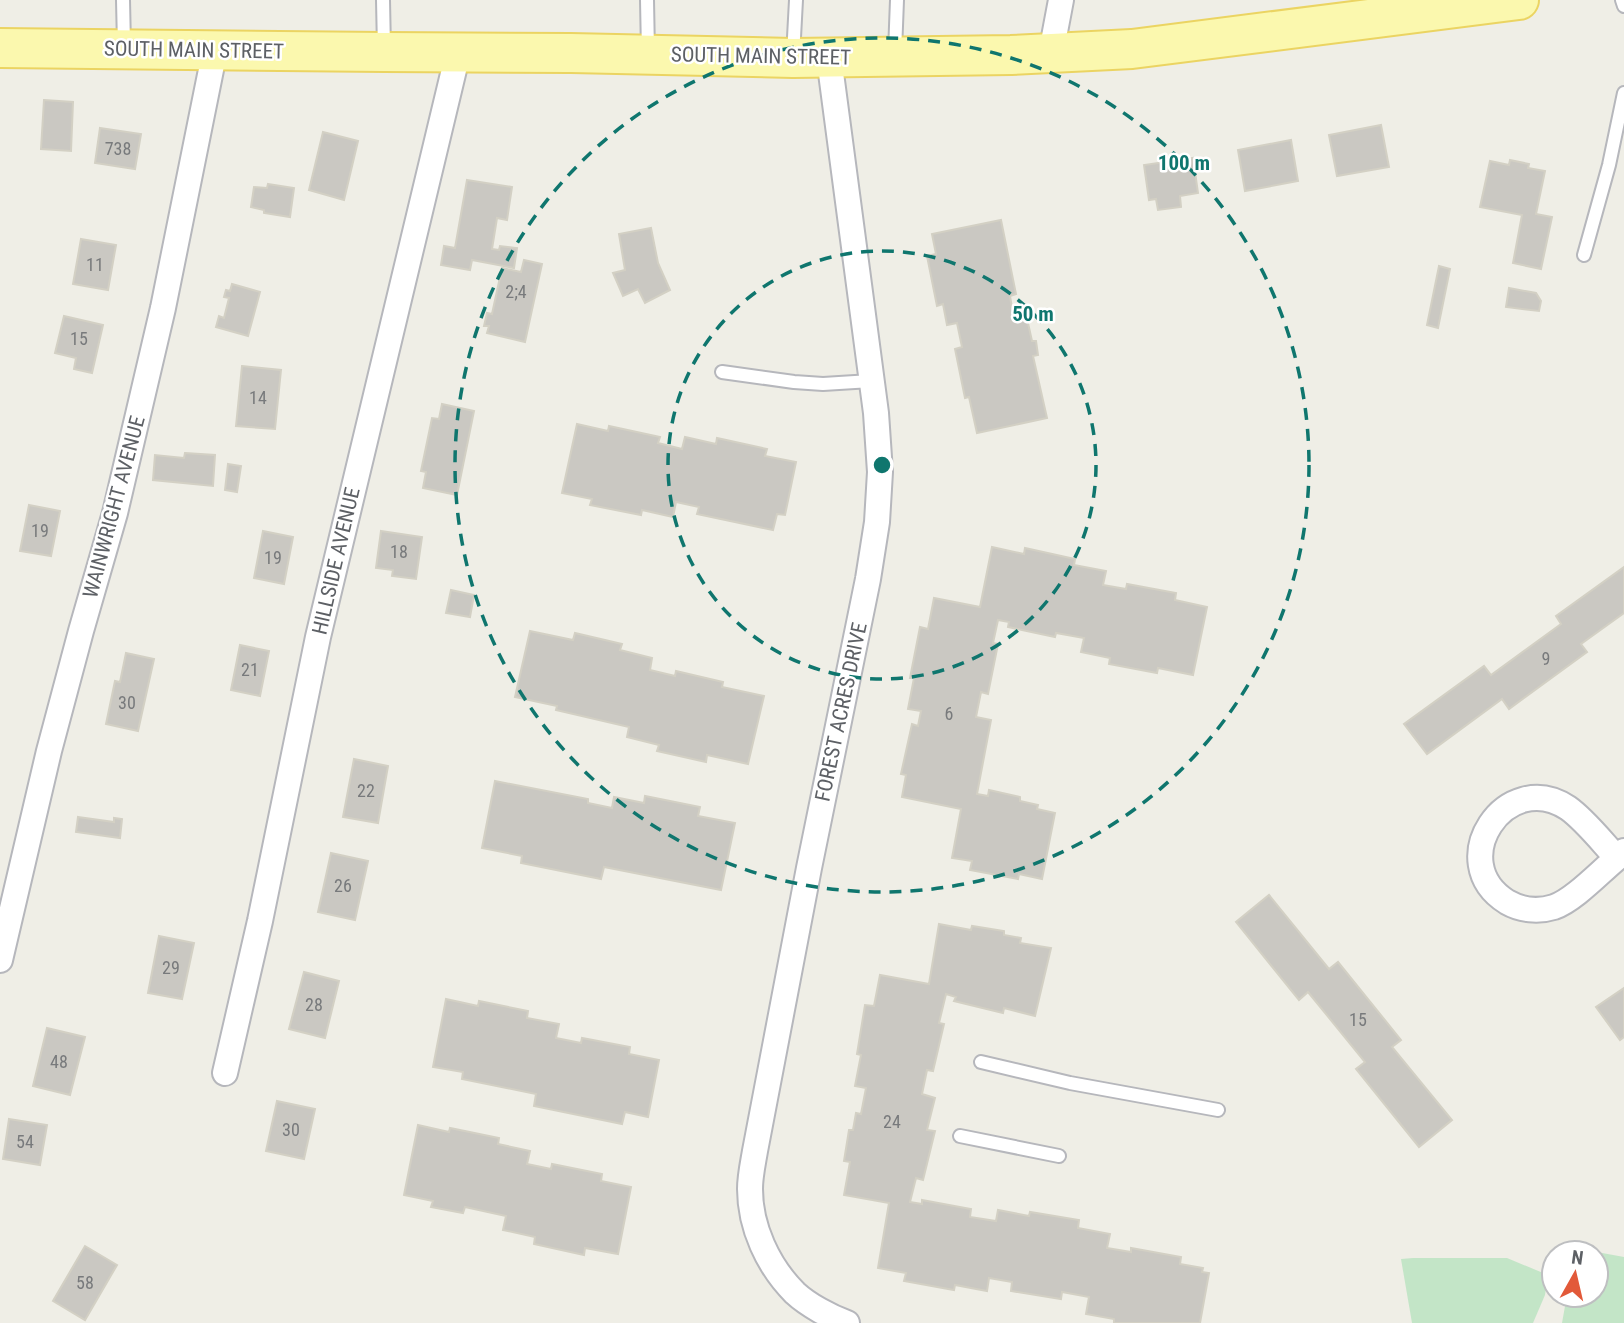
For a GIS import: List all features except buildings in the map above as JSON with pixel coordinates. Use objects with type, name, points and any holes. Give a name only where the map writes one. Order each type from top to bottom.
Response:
[{"type":"main road","name":"SOUTH MAIN STREET","points":[[7,41],[124,49],[811,58],[1051,53],[1132,49],[1519,0]]},
{"type":"street","points":[[1051,53],[1061,0]]},
{"type":"street","name":"WAINWRIGHT AVENUE","points":[[0,960],[49,751],[115,513],[163,308],[215,50]]},
{"type":"street","name":"HILLSIDE AVENUE","points":[[225,1073],[260,921],[317,637],[458,53]]},
{"type":"street","name":"FOREST ACRES DRIVE","points":[[811,58],[871,381],[880,472],[877,522],[868,579],[809,868],[755,1151],[750,1190],[758,1234],[778,1273],[796,1294],[847,1323]]},
{"type":"street","points":[[1534,799],[1546,799],[1566,807],[1620,855],[1563,903],[1541,910],[1519,907],[1500,896],[1486,879],[1480,858],[1484,836],[1495,817],[1513,804],[1534,799]]},
{"type":"lane","points":[[123,0],[124,49]]},
{"type":"lane","points":[[383,0],[384,52]]},
{"type":"lane","points":[[647,0],[648,54]]},
{"type":"lane","points":[[796,0],[811,58]]},
{"type":"lane","points":[[895,57],[897,0]]},
{"type":"lane","points":[[1622,0],[1624,6]]},
{"type":"lane","points":[[1584,256],[1609,165],[1624,93]]},
{"type":"lane","points":[[722,372],[823,384],[871,381]]},
{"type":"lane","points":[[981,1062],[1070,1083],[1218,1110]]},
{"type":"lane","points":[[960,1136],[1059,1156]]},
{"type":"green space","points":[[1610,1254],[1624,1257],[1624,1323],[1562,1323],[1564,1309],[1610,1309]]},
{"type":"green space","points":[[1507,1258],[1540,1272],[1540,1307],[1533,1323],[1412,1323],[1401,1259]]}]
